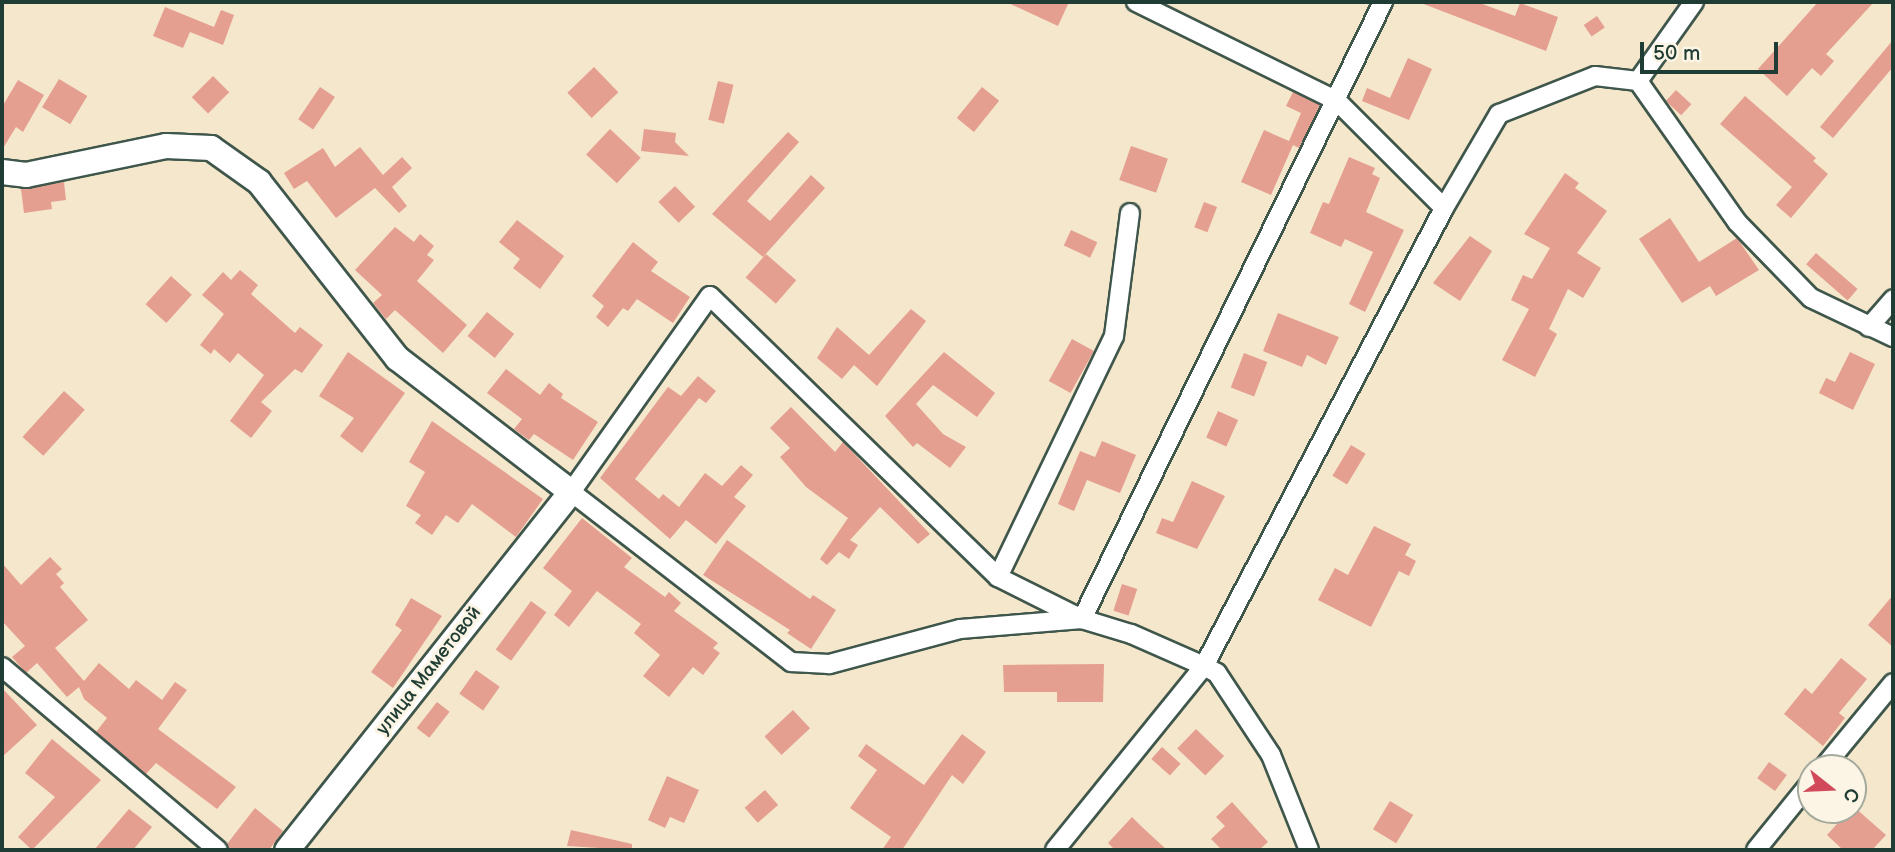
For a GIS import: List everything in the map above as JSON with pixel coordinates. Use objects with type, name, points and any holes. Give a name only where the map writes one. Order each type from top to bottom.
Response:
[{"type":"street","points":[[1136,2],[1337,101],[1444,208]]},
{"type":"street","points":[[1082,619],[1383,2]]},
{"type":"street","points":[[1638,82],[1694,2]]},
{"type":"street","points":[[1055,850],[1204,666],[1444,208],[1499,114],[1595,76],[1638,82],[1737,222],[1811,298],[1893,337]]},
{"type":"street","points":[[2,172],[26,175],[166,146],[211,148],[259,182],[397,358],[791,662],[829,664],[960,629],[1082,619]]},
{"type":"street","points":[[998,577],[1114,336],[1130,213]]},
{"type":"street","points":[[571,492],[710,296],[998,577],[1082,619],[1131,634],[1217,673],[1270,755],[1307,843],[1292,850]]},
{"type":"street","points":[[1869,327],[1893,299]]},
{"type":"street","name":"улица Маметовой","points":[[288,850],[571,492]]},
{"type":"street","points":[[2,667],[218,850]]},
{"type":"street","points":[[1835,754],[1893,683]]},
{"type":"street","points":[[1756,850],[1797,799]]},
{"type":"building","points":[[1006,2],[1069,2],[1058,26]]},
{"type":"building","points":[[1477,2],[1515,16],[1520,3],[1558,17],[1546,51],[1421,3]]},
{"type":"building","points":[[1818,2],[1874,2],[1826,54],[1834,61],[1821,76],[1812,68],[1787,96],[1758,69]]},
{"type":"building","points":[[165,7],[214,27],[221,10],[234,15],[223,45],[190,32],[183,48],[153,36]]},
{"type":"building","points":[[1597,16],[1605,28],[1592,37],[1584,25]]},
{"type":"building","points":[[1893,40],[1893,67],[1833,138],[1820,127]]},
{"type":"building","points":[[1408,58],[1432,69],[1409,120],[1362,101],[1367,88],[1390,98]]},
{"type":"building","points":[[594,67],[618,92],[592,118],[567,93]]},
{"type":"building","points":[[213,76],[229,92],[208,113],[192,97]]},
{"type":"building","points":[[59,79],[87,96],[70,124],[42,107]]},
{"type":"building","points":[[18,80],[44,95],[23,132],[16,127],[2,150],[2,107]]},
{"type":"building","points":[[718,81],[734,85],[724,124],[708,120]]},
{"type":"building","points":[[320,87],[335,97],[313,129],[298,119]]},
{"type":"building","points":[[982,87],[999,101],[974,132],[957,118]]},
{"type":"building","points":[[1676,90],[1691,104],[1681,115],[1666,101]]},
{"type":"building","points":[[1293,92],[1320,105],[1299,148],[1293,145],[1271,195],[1241,182],[1264,130],[1289,141],[1301,113],[1286,106]]},
{"type":"building","points":[[1745,96],[1816,158],[1813,161],[1828,174],[1791,218],[1776,205],[1792,187],[1720,124]]},
{"type":"building","points":[[610,129],[641,158],[617,183],[586,155]]},
{"type":"building","points":[[644,129],[676,133],[675,142],[689,156],[641,151]]},
{"type":"building","points":[[788,132],[799,142],[747,201],[770,221],[811,175],[825,188],[763,257],[712,214]]},
{"type":"building","points":[[1131,146],[1168,159],[1156,193],[1119,180]]},
{"type":"building","points":[[360,147],[383,175],[402,157],[412,168],[392,187],[407,206],[399,213],[375,188],[336,218],[307,181],[294,189],[284,173],[323,148],[335,167]]},
{"type":"building","points":[[1349,157],[1375,168],[1372,174],[1380,178],[1366,212],[1404,230],[1365,312],[1349,304],[1373,252],[1345,239],[1341,247],[1310,233],[1323,202],[1329,204]]},
{"type":"building","points":[[1565,173],[1579,183],[1575,188],[1607,211],[1577,253],[1601,268],[1583,298],[1568,289],[1549,329],[1557,334],[1535,377],[1502,360],[1529,309],[1511,300],[1523,275],[1532,279],[1550,248],[1524,234]]},
{"type":"building","points":[[64,182],[66,200],[51,202],[52,209],[24,213],[21,189]]},
{"type":"building","points":[[675,186],[695,207],[679,223],[658,202]]},
{"type":"building","points":[[1204,202],[1217,207],[1207,232],[1194,227]]},
{"type":"building","points":[[1670,218],[1699,262],[1737,238],[1759,270],[1716,296],[1710,286],[1682,303],[1639,239]]},
{"type":"building","points":[[517,220],[564,256],[540,289],[513,268],[520,259],[499,242]]},
{"type":"building","points":[[395,227],[414,242],[420,234],[434,246],[427,255],[434,260],[417,281],[467,325],[443,353],[395,310],[386,319],[373,303],[382,295],[355,270]]},
{"type":"building","points":[[1071,230],[1097,242],[1090,258],[1064,245]]},
{"type":"building","points":[[1470,236],[1492,251],[1460,301],[1433,283]]},
{"type":"building","points":[[633,242],[658,262],[651,271],[690,297],[673,323],[637,299],[628,311],[623,308],[608,327],[596,317],[604,306],[592,296]]},
{"type":"building","points":[[1816,253],[1858,289],[1848,300],[1806,264]]},
{"type":"building","points":[[766,254],[796,280],[776,304],[746,277]]},
{"type":"building","points":[[240,270],[258,285],[251,294],[295,333],[300,327],[323,345],[302,373],[295,369],[261,402],[272,411],[251,438],[230,421],[264,375],[238,353],[230,363],[214,349],[211,354],[200,345],[224,314],[202,295],[223,272],[231,280]]},
{"type":"building","points":[[171,276],[192,295],[166,323],[146,304]]},
{"type":"building","points":[[911,309],[926,321],[877,386],[854,365],[842,379],[817,358],[837,327],[869,355]]},
{"type":"building","points":[[487,312],[514,334],[495,358],[467,336]]},
{"type":"building","points":[[1278,313],[1339,337],[1326,365],[1307,355],[1302,367],[1263,351]]},
{"type":"building","points":[[1072,339],[1094,351],[1071,393],[1049,381]]},
{"type":"building","points":[[348,352],[405,393],[362,453],[340,436],[354,418],[319,396]]},
{"type":"building","points":[[944,352],[995,393],[977,417],[933,385],[916,404],[943,434],[966,447],[950,468],[917,443],[913,447],[885,416]]},
{"type":"building","points":[[1850,352],[1875,364],[1853,410],[1819,393],[1826,378],[1835,382]]},
{"type":"building","points":[[1244,353],[1267,362],[1254,397],[1231,388]]},
{"type":"building","points":[[506,369],[540,395],[549,383],[563,394],[561,398],[598,422],[573,460],[534,434],[529,440],[514,429],[522,419],[487,393]]},
{"type":"building","points":[[698,376],[716,391],[706,403],[699,398],[635,479],[659,499],[663,494],[679,507],[705,473],[722,486],[741,465],[753,475],[734,497],[746,506],[716,544],[686,520],[670,539],[600,478],[668,387],[681,396]]},
{"type":"building","points":[[64,391],[85,410],[43,456],[23,437]]},
{"type":"building","points":[[791,407],[835,452],[843,442],[930,534],[918,544],[880,507],[850,540],[858,545],[849,559],[839,552],[827,565],[820,559],[848,518],[806,487],[780,457],[790,448],[770,428]]},
{"type":"building","points":[[1218,411],[1238,420],[1226,446],[1206,437]]},
{"type":"building","points":[[432,421],[543,499],[516,537],[472,504],[458,523],[446,515],[432,535],[415,523],[421,515],[406,506],[425,472],[409,462]]},
{"type":"building","points":[[1102,441],[1136,455],[1120,493],[1087,480],[1074,511],[1058,504],[1080,451],[1095,457]]},
{"type":"building","points":[[1351,445],[1366,454],[1347,485],[1332,476]]},
{"type":"building","points":[[1192,481],[1225,496],[1197,549],[1156,533],[1162,518],[1173,522]]},
{"type":"building","points":[[582,518],[632,558],[624,567],[665,597],[669,592],[681,603],[674,611],[718,643],[713,648],[720,653],[703,675],[693,667],[669,697],[643,676],[660,655],[634,633],[641,624],[597,591],[569,627],[554,615],[572,591],[543,568]]},
{"type":"building","points":[[1374,526],[1411,544],[1405,555],[1416,561],[1409,576],[1399,571],[1371,627],[1318,600],[1335,568],[1348,575]]},
{"type":"building","points":[[727,540],[810,599],[813,595],[836,610],[811,649],[787,633],[790,630],[703,575]]},
{"type":"building","points":[[50,557],[62,569],[56,574],[64,583],[60,587],[88,620],[55,648],[84,681],[99,663],[129,689],[136,680],[162,700],[175,682],[187,690],[158,729],[236,787],[217,809],[156,763],[146,774],[96,732],[107,718],[84,699],[79,687],[67,697],[37,663],[26,673],[12,657],[25,646],[2,621],[2,563],[21,585]]},
{"type":"building","points":[[1122,584],[1137,589],[1129,616],[1113,611]]},
{"type":"building","points":[[1893,595],[1893,647],[1868,625]]},
{"type":"building","points":[[411,598],[442,616],[393,688],[371,672],[402,630],[395,625]]},
{"type":"building","points":[[531,601],[546,612],[511,661],[496,650]]},
{"type":"building","points":[[1841,658],[1867,679],[1839,713],[1845,718],[1823,746],[1784,714],[1805,688],[1812,694]]},
{"type":"building","points":[[1104,664],[1103,702],[1057,702],[1057,692],[1004,692],[1003,665]]},
{"type":"building","points":[[476,670],[500,687],[483,710],[459,694]]},
{"type":"building","points":[[2,688],[37,725],[2,757]]},
{"type":"building","points":[[437,702],[450,712],[429,738],[417,728]]},
{"type":"building","points":[[793,710],[810,728],[782,755],[764,737]]},
{"type":"building","points":[[1196,729],[1224,756],[1205,776],[1177,748]]},
{"type":"building","points":[[962,734],[986,752],[963,784],[952,775],[902,850],[882,850],[891,837],[850,808],[877,770],[858,756],[866,744],[924,785]]},
{"type":"building","points":[[52,739],[101,780],[32,850],[18,837],[55,797],[25,773]]},
{"type":"building","points":[[1162,747],[1181,764],[1170,776],[1151,759]]},
{"type":"building","points":[[1769,762],[1787,775],[1775,791],[1757,778]]},
{"type":"building","points":[[667,776],[699,790],[684,823],[670,817],[665,828],[648,820]]},
{"type":"building","points":[[765,790],[778,805],[758,823],[745,808]]},
{"type":"building","points":[[1390,801],[1413,815],[1396,843],[1373,829]]},
{"type":"building","points":[[1232,802],[1268,842],[1259,850],[1222,850],[1211,839],[1225,826],[1216,817]]},
{"type":"building","points":[[255,808],[283,831],[269,850],[229,850],[227,844]]},
{"type":"building","points":[[129,809],[152,827],[133,850],[94,850]]},
{"type":"building","points":[[1132,817],[1167,850],[1115,850],[1108,843]]},
{"type":"building","points":[[1867,818],[1886,835],[1872,850],[1843,850],[1827,835],[1837,824],[1867,824]]},
{"type":"building","points":[[571,830],[632,844],[632,850],[567,846]]}]
